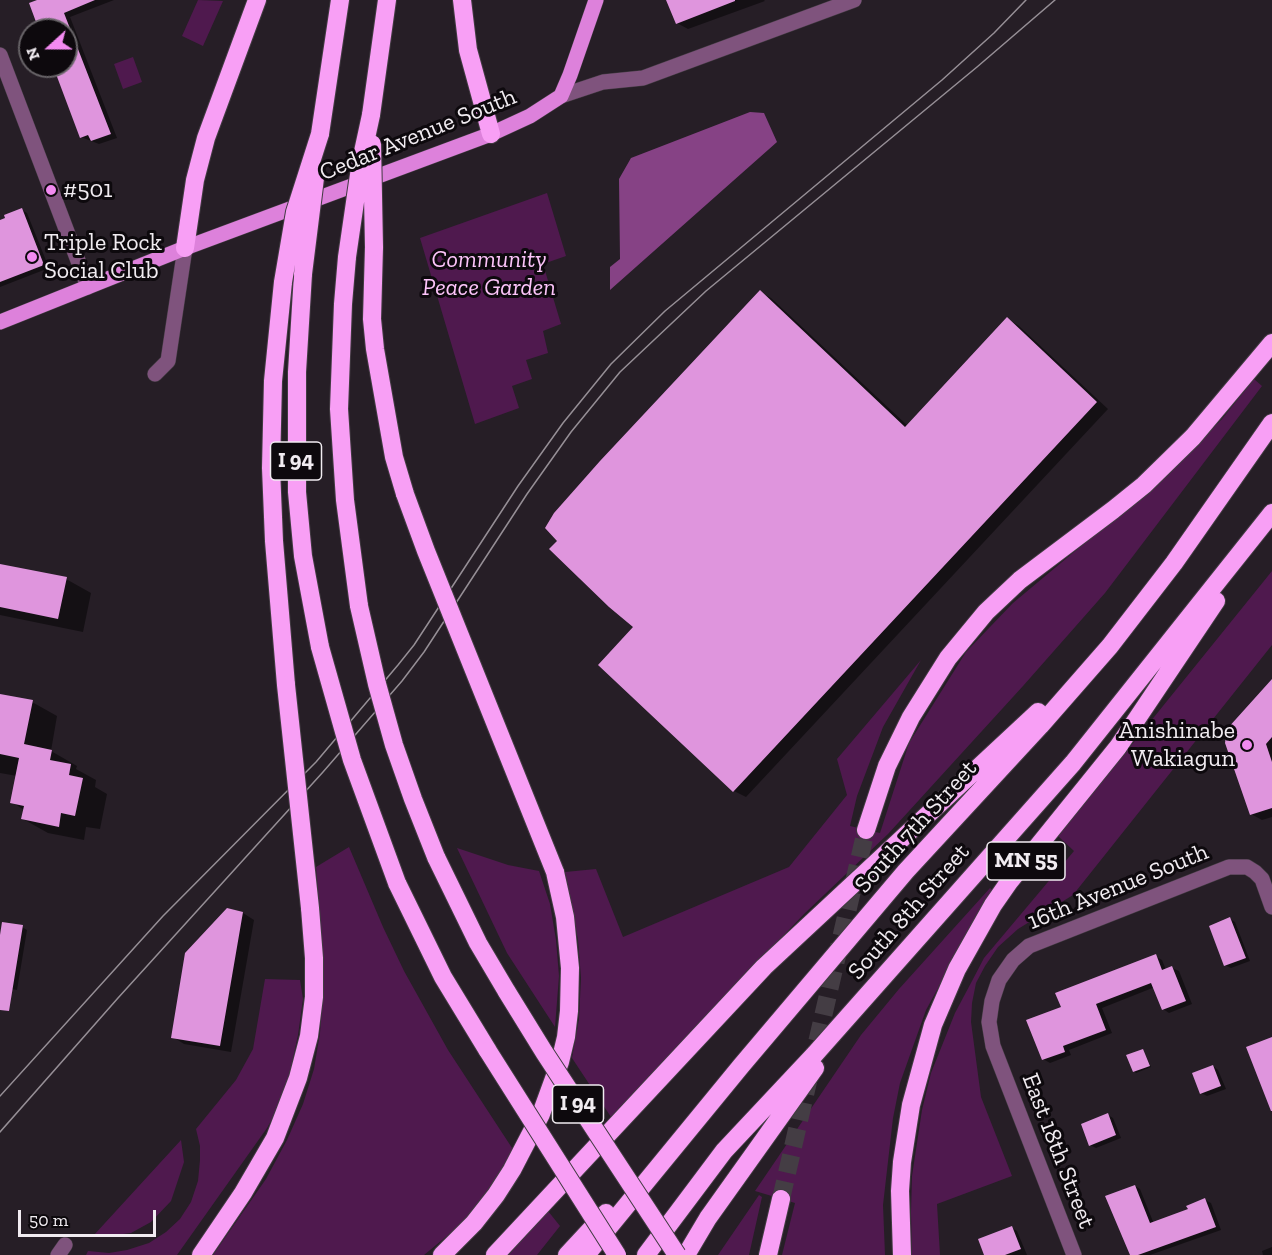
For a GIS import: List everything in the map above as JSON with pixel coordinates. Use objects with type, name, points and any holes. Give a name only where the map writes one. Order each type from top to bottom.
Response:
[{"type":"highway","points":[[185,248],[195,180],[206,138],[257,0]]},
{"type":"highway","name":"I 94","points":[[340,0],[320,134],[303,274],[297,372],[297,492],[303,556],[320,647],[352,760],[397,883],[443,977],[617,1255]]},
{"type":"highway","name":"I 94","points":[[387,0],[371,115],[361,161],[347,257],[341,325],[339,419],[346,510],[359,606],[377,684],[394,745],[416,807],[436,857],[477,942],[544,1052],[677,1255]]},
{"type":"highway","points":[[462,0],[468,50],[491,134]]},
{"type":"highway","points":[[371,115],[374,247],[372,319],[394,457],[430,562],[555,872],[565,917],[570,968],[566,1037],[560,1062],[541,1114],[496,1196],[474,1223],[442,1255]]},
{"type":"highway","points":[[201,1255],[243,1193],[275,1138],[298,1078],[309,1036],[314,997],[310,908],[286,685],[274,542],[271,468],[273,381],[282,282],[295,212],[320,134]]},
{"type":"highway","points":[[866,830],[888,766],[911,717],[948,658],[974,625],[1002,595],[1113,510],[1168,461],[1212,416],[1272,343]]},
{"type":"highway","name":"South 7th Street","points":[[586,1255],[741,1066],[906,871],[1040,726],[1110,646],[1174,563],[1272,423]]},
{"type":"highway","name":"South 8th Street","points":[[646,1255],[724,1150],[815,1054],[1073,763],[1272,515]]},
{"type":"highway","name":"MN 55","points":[[902,1255],[902,1172],[911,1105],[933,1025],[957,969],[1009,882],[1118,747],[1272,515]]},
{"type":"highway","points":[[495,1255],[764,967],[1110,646]]},
{"type":"highway","points":[[686,1255],[726,1192],[869,993]]},
{"type":"highway","points":[[567,1255],[741,1066]]},
{"type":"highway","points":[[768,1255],[781,1199]]},
{"type":"main road","points":[[561,96],[596,0]]},
{"type":"main road","name":"Cedar Avenue South","points":[[0,322],[185,248],[491,134],[530,116],[561,96]]},
{"type":"street","name":"Cedar Avenue South","points":[[561,96],[603,82],[643,78],[832,4],[854,0]]},
{"type":"street","points":[[0,55],[88,287]]},
{"type":"street","points":[[155,374],[168,360],[185,248]]},
{"type":"street","name":"16th Avenue South","points":[[999,1063],[993,1046],[989,1022],[992,1001],[999,980],[1013,960],[1029,946],[1229,867],[1247,867],[1262,879],[1272,907]]},
{"type":"street","name":"East 18th Street","points":[[999,1063],[1074,1255]]},
{"type":"green space","points":[[198,0],[223,1],[203,46],[182,36]]},
{"type":"green space","points":[[133,57],[142,82],[123,89],[114,64]]},
{"type":"green space","name":"Community Peace Garden","points":[[547,193],[566,256],[543,264],[561,324],[543,331],[548,353],[526,360],[532,379],[512,386],[519,408],[475,424],[420,238]]},
{"type":"green space","points":[[1254,379],[1262,386],[1105,593],[888,834],[804,914],[611,1117],[572,1058],[579,1019],[581,978],[578,940],[565,872],[596,869],[623,937],[789,867],[847,795],[837,759],[921,660],[883,727],[857,796],[850,826],[880,833],[909,743],[966,652],[1013,603],[1117,516],[1192,449],[1222,419]]},
{"type":"green space","points":[[1272,571],[1272,645],[1073,895],[1018,929],[998,947],[976,983],[971,1022],[981,1097],[1012,1176],[937,1204],[940,1255],[912,1255],[912,1176],[922,1110],[931,1073],[955,1013],[984,958],[1074,851],[1058,836]]},
{"type":"green space","points":[[349,847],[404,971],[448,1050],[514,1151],[495,1185],[464,1222],[424,1255],[213,1255],[266,1179],[303,1104],[314,1069],[323,994],[316,867]]},
{"type":"green space","points":[[457,848],[508,865],[539,871],[550,904],[556,940],[559,976],[555,1027],[507,953]]},
{"type":"green space","points":[[990,888],[996,893],[926,1010],[900,1083],[893,1118],[883,1205],[885,1255],[782,1255],[795,1203],[755,1191],[861,1035]]},
{"type":"green space","points":[[265,979],[300,980],[303,999],[289,1077],[275,1114],[267,1128],[177,1255],[86,1255],[88,1251],[109,1253],[149,1243],[180,1219],[191,1202],[198,1181],[200,1146],[196,1129],[236,1080],[253,1049]]},
{"type":"green space","points":[[181,1140],[184,1162],[171,1201],[151,1222],[131,1233],[94,1235]]},
{"type":"green space","points":[[759,1195],[762,1197],[749,1255],[718,1255]]},
{"type":"green space","points":[[548,1211],[560,1226],[537,1255],[506,1255]]},
{"type":"shaded area","points":[[750,112],[764,113],[777,142],[610,290],[610,267],[620,259],[619,179],[631,158]]},
{"type":"building","points":[[37,0],[95,0],[64,13],[66,18],[35,18],[29,3]]},
{"type":"building","points":[[666,0],[735,0],[735,1],[676,24]]},
{"type":"building","points":[[78,49],[111,134],[91,141],[88,135],[80,138],[58,78],[78,78]]},
{"type":"building","points":[[22,208],[44,265],[0,282],[0,220],[5,218],[4,215]]},
{"type":"building","points":[[760,290],[905,427],[1007,317],[1097,402],[733,792],[598,665],[633,627],[549,549],[557,541],[545,528],[554,513],[600,461]]},
{"type":"building","points":[[0,564],[67,577],[58,619],[0,607]]},
{"type":"building","name":"Anishinabe Wakiagun","points":[[1272,679],[1272,737],[1266,744],[1272,762],[1272,808],[1250,815],[1225,743],[1227,729]]},
{"type":"building","points":[[0,694],[33,700],[24,744],[52,750],[50,760],[71,764],[69,775],[83,778],[75,816],[61,813],[59,827],[21,819],[24,806],[10,803],[19,758],[0,754]]},
{"type":"building","points":[[227,908],[243,912],[220,1046],[171,1038],[185,953]]},
{"type":"building","points":[[1230,917],[1246,958],[1224,966],[1209,926]]},
{"type":"building","points":[[2,922],[23,925],[9,1011],[0,1010]]},
{"type":"building","points":[[1156,954],[1162,970],[1172,966],[1186,1001],[1162,1010],[1151,983],[1096,1004],[1106,1030],[1063,1046],[1065,1052],[1042,1060],[1026,1020],[1061,1007],[1055,993]]},
{"type":"building","points":[[1272,1037],[1272,1111],[1271,1111],[1246,1047]]},
{"type":"building","points":[[1143,1049],[1150,1066],[1133,1072],[1126,1055]]},
{"type":"building","points":[[1213,1065],[1221,1086],[1200,1094],[1192,1073]]},
{"type":"building","points":[[1108,1113],[1116,1135],[1089,1146],[1081,1124]]},
{"type":"building","points":[[1135,1185],[1150,1223],[1188,1209],[1186,1206],[1205,1198],[1216,1227],[1138,1255],[1130,1255],[1105,1196]]},
{"type":"building","points":[[1012,1226],[1021,1249],[1005,1255],[984,1255],[978,1239]]},
{"type":"tunnel","points":[[781,1199],[866,830]]},
{"type":"tram line","points":[[0,1096],[163,916],[316,762],[398,665],[414,645],[518,486],[563,423],[611,364],[665,311],[942,80],[994,33],[1026,0]]},
{"type":"tram line","points":[[0,1132],[402,681],[424,652],[527,494],[571,432],[620,372],[706,291],[1055,0]]},
{"type":"place","name":"#501","points":[[51,190]]},
{"type":"place","name":"Triple Rock Social Club","points":[[32,257]]},
{"type":"place","name":"Anishinabe Wakiagun","points":[[1247,745]]}]
